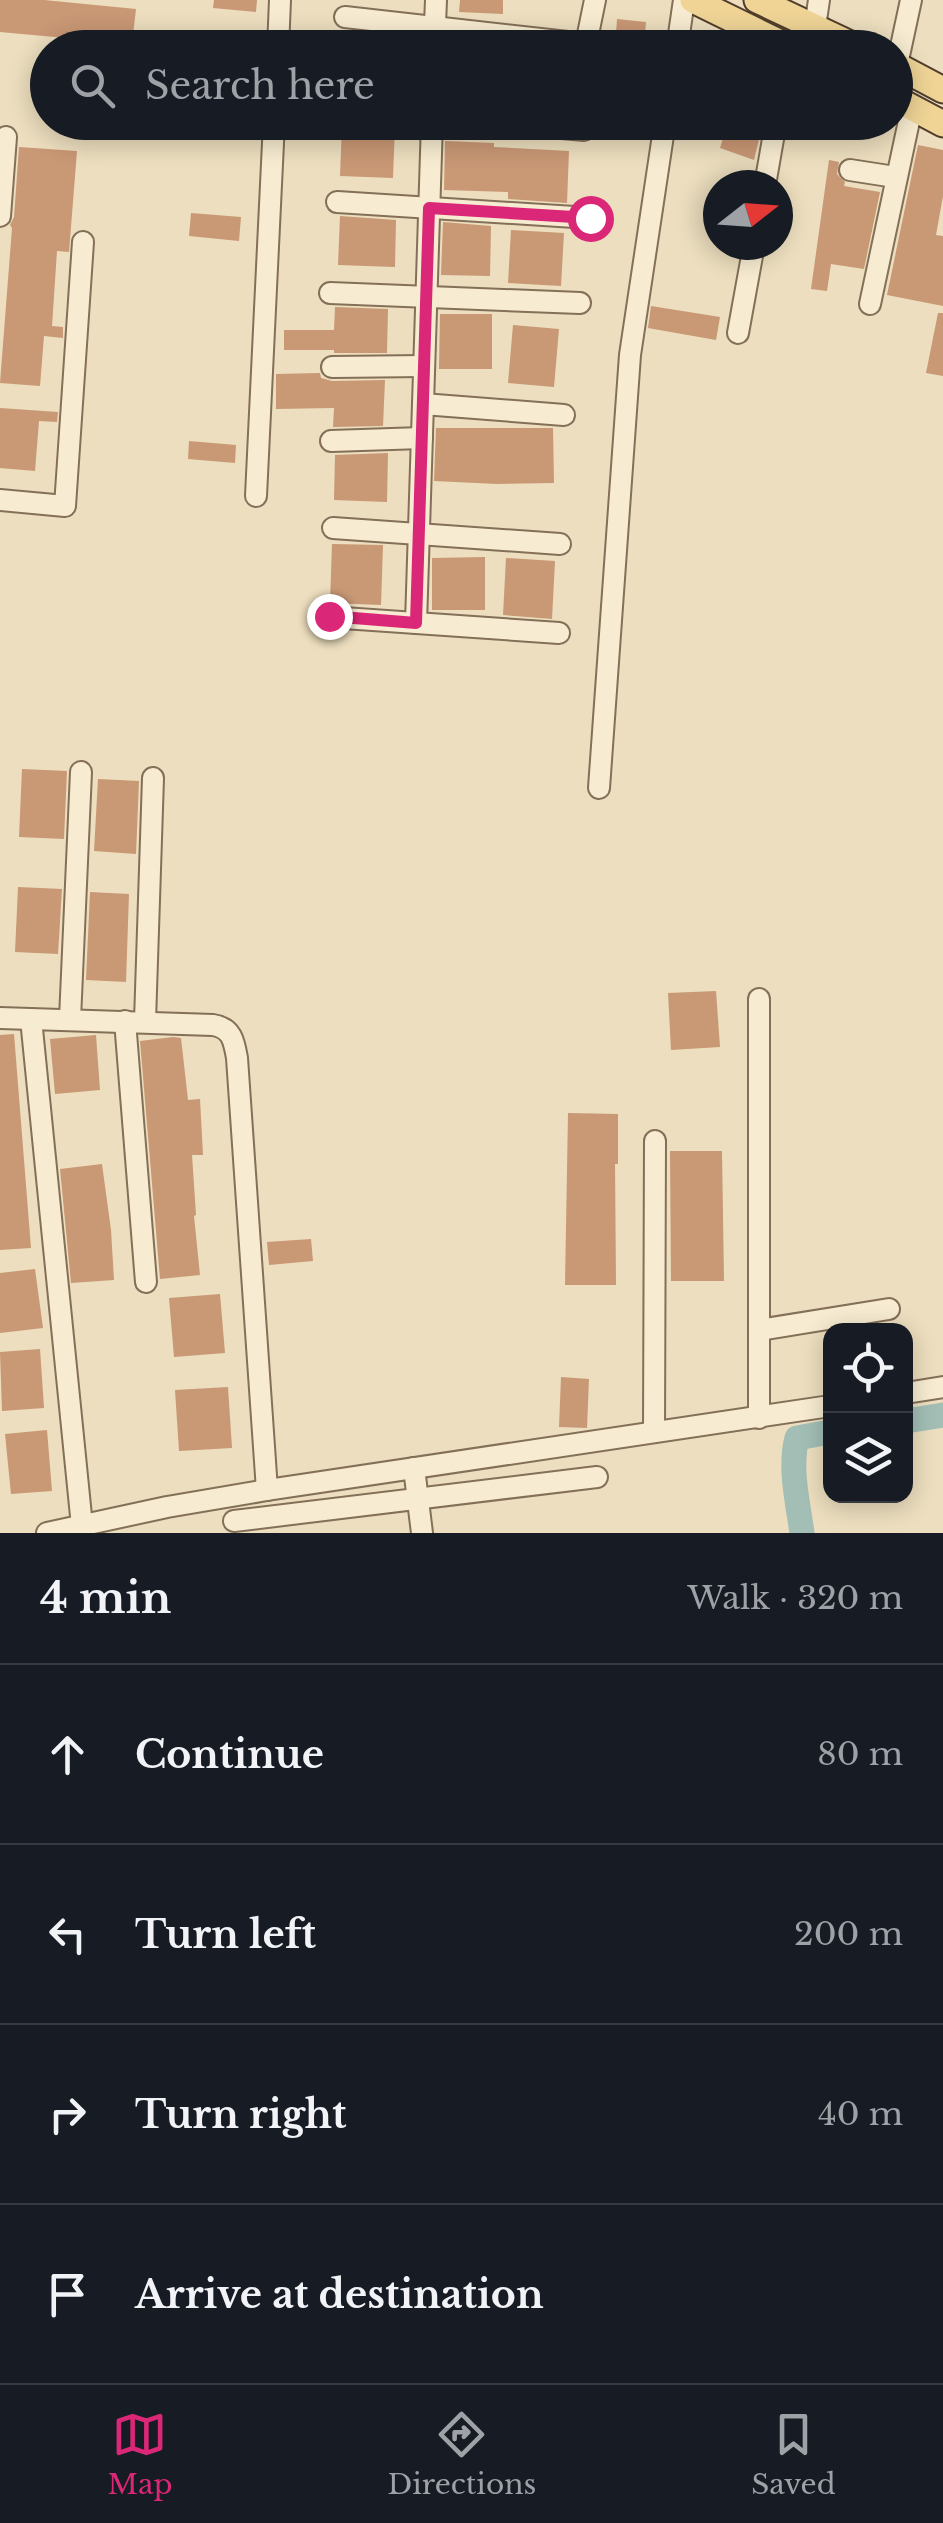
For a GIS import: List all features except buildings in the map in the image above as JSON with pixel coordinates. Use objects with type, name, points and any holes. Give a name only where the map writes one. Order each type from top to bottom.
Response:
[{"type":"main road","points":[[693,0],[754,30]]},
{"type":"main road","points":[[757,0],[821,30]]},
{"type":"main road","points":[[913,74],[943,90]]},
{"type":"main road","points":[[913,109],[943,124]]},
{"type":"street","points":[[279,30],[280,0]]},
{"type":"street","points":[[435,30],[436,0]]},
{"type":"street","points":[[589,30],[595,0]]},
{"type":"street","points":[[680,30],[684,0]]},
{"type":"street","points":[[815,27],[820,0]]},
{"type":"street","points":[[904,30],[910,0]]},
{"type":"street","points":[[345,17],[469,30]]},
{"type":"street","points":[[0,216],[6,137]]},
{"type":"street","points":[[256,496],[273,140]]},
{"type":"street","points":[[416,623],[431,140]]},
{"type":"street","points":[[600,788],[630,356],[662,140]]},
{"type":"street","points":[[768,170],[773,140]]},
{"type":"street","points":[[870,304],[900,140]]},
{"type":"street","points":[[850,170],[896,177]]},
{"type":"street","points":[[337,202],[590,218]]},
{"type":"street","points":[[0,500],[65,506],[83,242]]},
{"type":"street","points":[[738,332],[751,260]]},
{"type":"street","points":[[330,293],[580,303]]},
{"type":"street","points":[[332,367],[424,366]]},
{"type":"street","points":[[423,404],[564,415]]},
{"type":"street","points":[[331,441],[422,438]]},
{"type":"street","points":[[333,528],[560,544]]},
{"type":"street","points":[[329,616],[560,633]]},
{"type":"street","points":[[70,1019],[81,772]]},
{"type":"street","points":[[146,1282],[135,1021],[153,778]]},
{"type":"street","points":[[759,1000],[759,1418]]},
{"type":"street","points":[[0,1018],[135,1021],[224,1027],[230,1032],[234,1043],[267,1490]]},
{"type":"street","points":[[31,1019],[82,1526]]},
{"type":"street","points":[[654,1432],[655,1140]]},
{"type":"street","points":[[759,1330],[889,1309]]},
{"type":"street","points":[[913,1392],[943,1387]]},
{"type":"street","points":[[47,1533],[82,1526],[133,1524],[267,1490],[823,1407]]},
{"type":"street","points":[[414,1468],[422,1533]]},
{"type":"street","points":[[234,1521],[597,1478]]},
{"type":"waterway","points":[[913,1420],[943,1415]]},
{"type":"waterway","points":[[802,1533],[794,1473],[797,1438],[823,1433]]},
{"type":"route","points":[[329,616],[416,623],[429,208],[590,218]]}]
